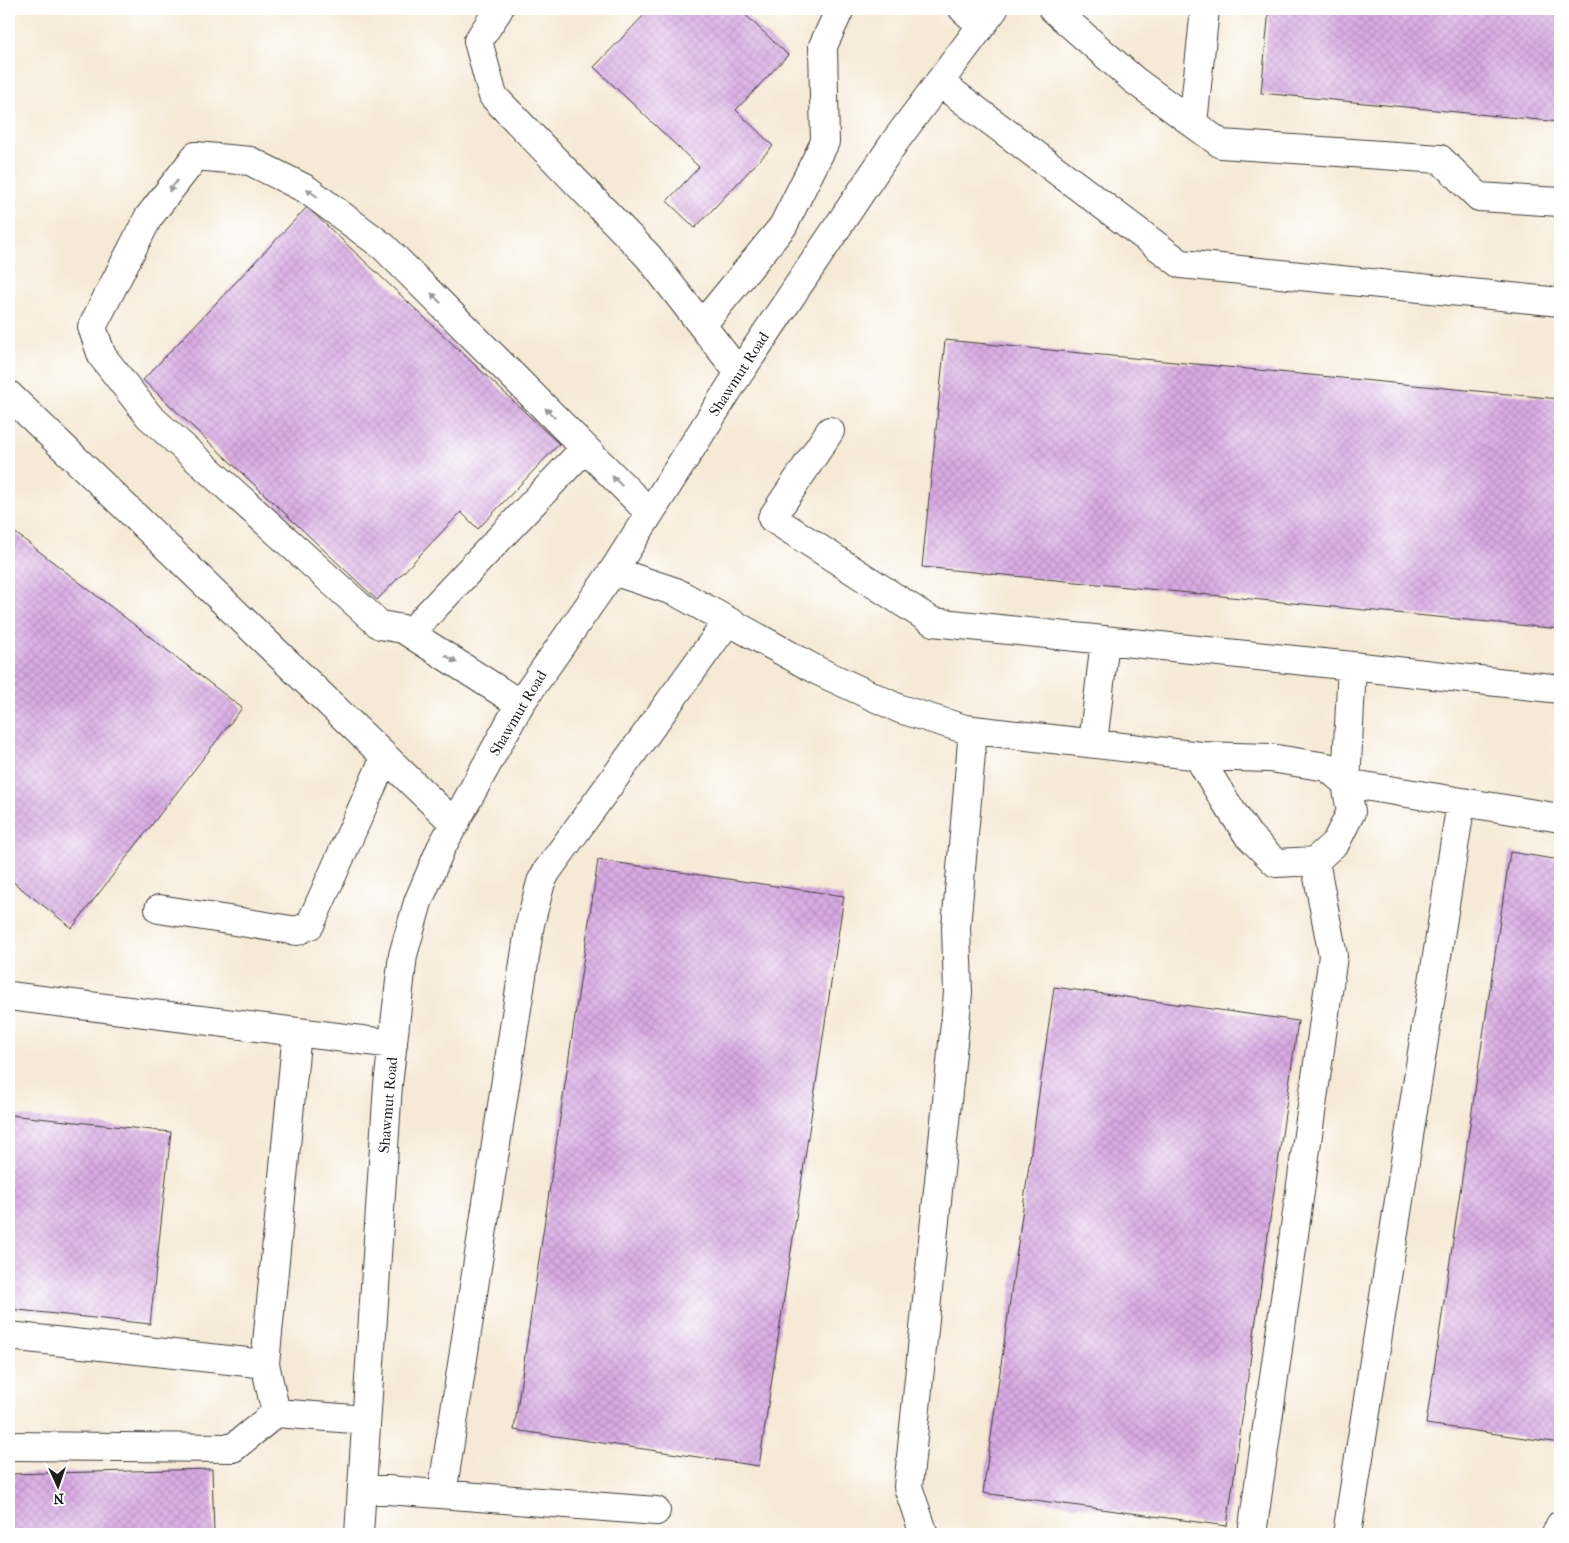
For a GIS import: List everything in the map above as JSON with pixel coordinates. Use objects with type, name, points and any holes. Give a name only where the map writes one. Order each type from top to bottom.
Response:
[{"type":"street","points":[[499,9],[478,41],[493,96],[648,256],[739,373]]},
{"type":"street","points":[[702,326],[783,226],[825,142],[823,46],[840,9]]},
{"type":"street","points":[[1053,9],[1134,80],[1221,144],[1440,159],[1479,197],[1560,202]]},
{"type":"street","points":[[1193,123],[1205,9]]},
{"type":"street","name":"Shawmut Road","points":[[359,1534],[388,1085],[403,955],[418,902],[441,848],[520,704],[613,571],[739,373],[896,140],[940,82],[979,14]]},
{"type":"street","points":[[940,82],[1181,264],[1560,302]]},
{"type":"street","points":[[520,704],[403,629],[380,625],[149,416],[102,356],[92,327],[148,218],[196,156],[250,161],[306,189],[384,247],[650,513]]},
{"type":"street","points":[[9,395],[455,824]]},
{"type":"street","points":[[830,432],[772,518],[933,622],[1560,689]]},
{"type":"street","points":[[410,633],[585,448]]},
{"type":"street","points":[[613,571],[676,592],[818,672],[900,709],[965,729],[1201,756],[1270,758],[1327,767],[1346,783],[1560,818]]},
{"type":"street","points":[[442,1494],[530,924],[542,882],[546,871],[728,621]]},
{"type":"street","points":[[1093,744],[1106,640]]},
{"type":"street","points":[[1201,756],[1203,765],[1248,835],[1276,863],[1315,861],[1336,842],[1351,812],[1346,783],[1352,666]]},
{"type":"street","points":[[924,1534],[908,1486],[958,993],[956,927],[973,730]]},
{"type":"street","points":[[160,909],[297,931],[310,925],[385,757]]},
{"type":"street","points":[[1348,1534],[1461,802]]},
{"type":"street","points":[[1256,1534],[1333,956],[1315,861]]},
{"type":"street","points":[[9,996],[393,1044]]},
{"type":"street","points":[[276,1413],[265,1364],[297,1032]]},
{"type":"street","points":[[9,1336],[265,1364]]},
{"type":"street","points":[[9,1446],[233,1448],[276,1413],[366,1420]]},
{"type":"street","points":[[362,1488],[656,1512]]},
{"type":"street","points":[[1556,1534],[1560,1525]]},
{"type":"building","points":[[650,9],[739,9],[788,55],[736,110],[773,146],[695,228],[667,201],[699,167],[594,67]]},
{"type":"building","points":[[1269,9],[1560,9],[1560,122],[1261,93]]},
{"type":"building","points":[[307,207],[559,444],[478,529],[461,512],[377,600],[143,380]]},
{"type":"building","points":[[945,340],[1560,399],[1560,629],[922,567]]},
{"type":"building","points":[[9,528],[242,708],[72,928],[9,879]]},
{"type":"building","points":[[1510,852],[1560,860],[1560,1443],[1426,1424]]},
{"type":"building","points":[[598,860],[844,896],[759,1466],[514,1430]]},
{"type":"building","points":[[1054,987],[1298,1021],[1227,1526],[983,1493]]},
{"type":"building","points":[[9,1115],[171,1132],[150,1324],[9,1309]]},
{"type":"building","points":[[212,1469],[214,1534],[9,1534],[9,1474]]}]
